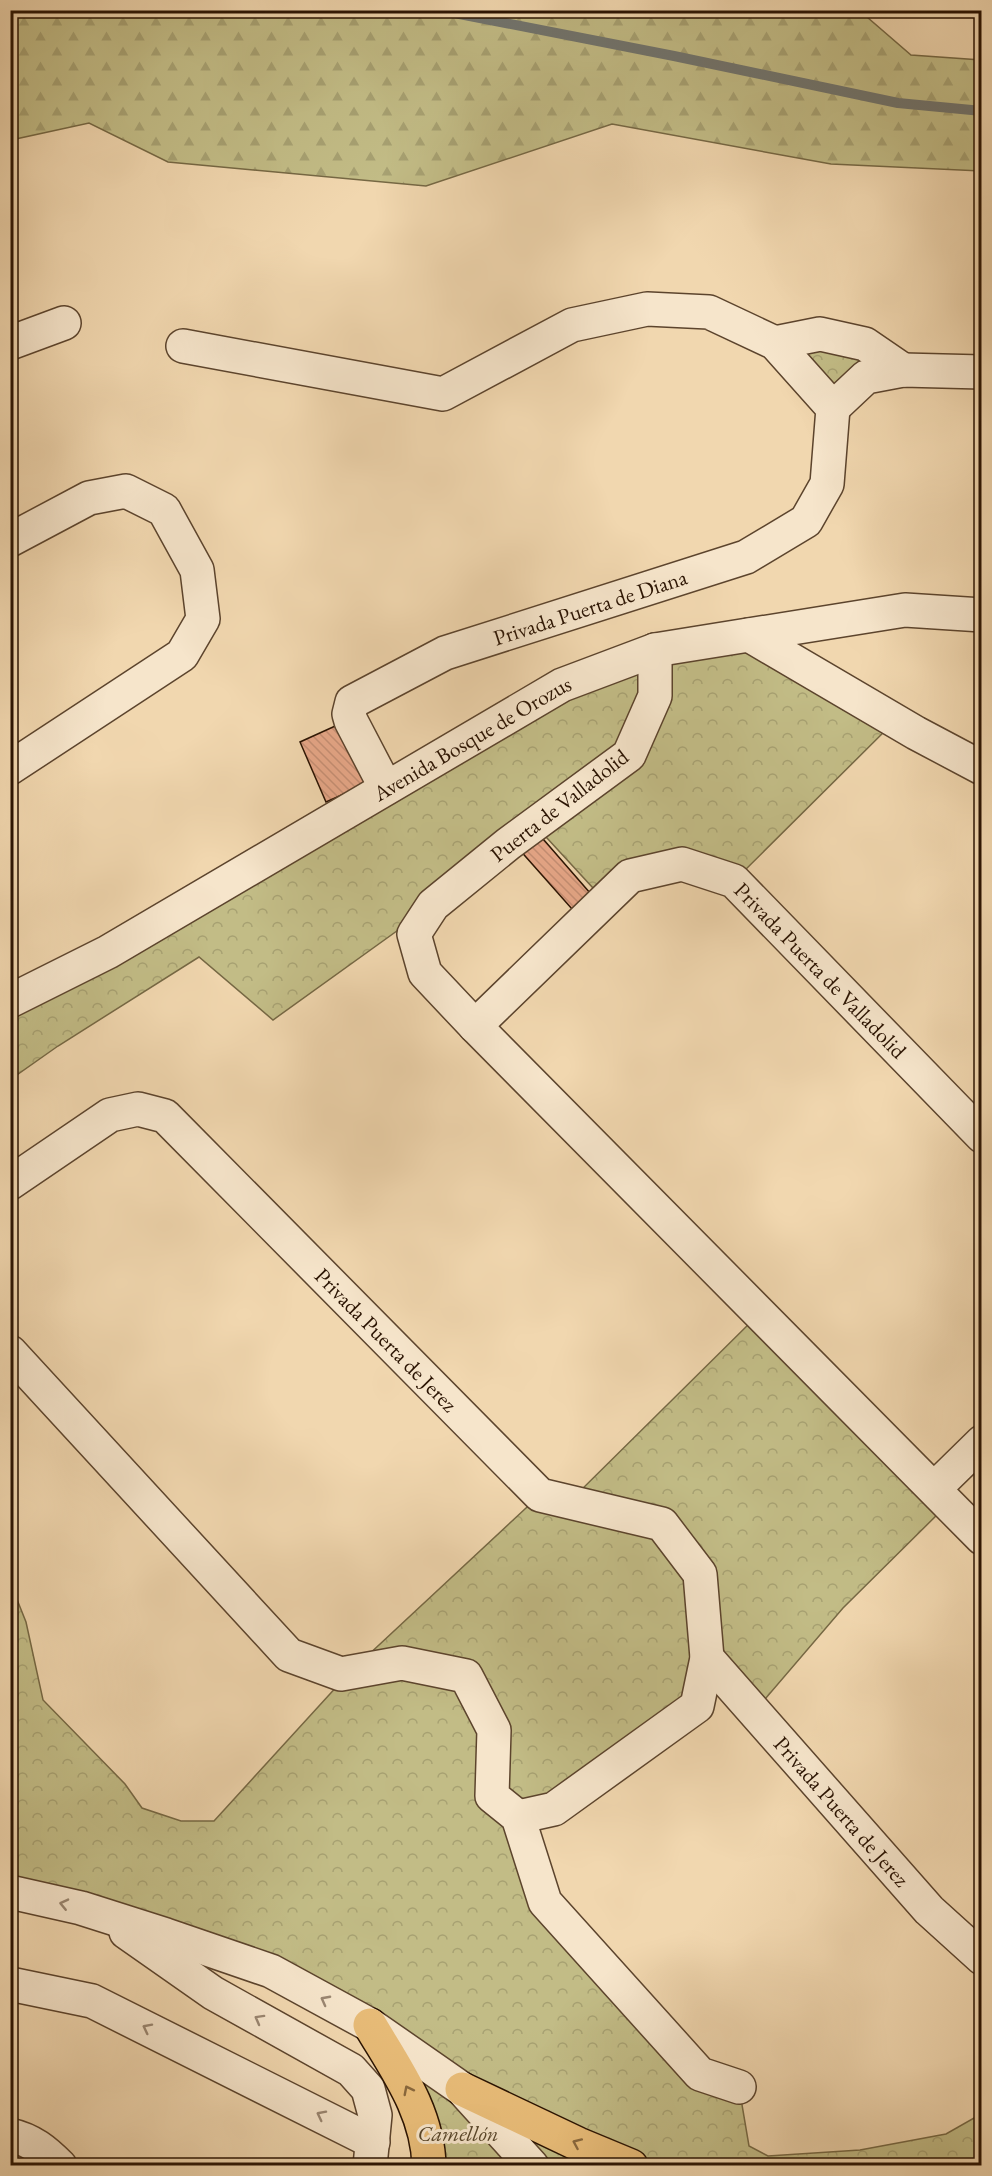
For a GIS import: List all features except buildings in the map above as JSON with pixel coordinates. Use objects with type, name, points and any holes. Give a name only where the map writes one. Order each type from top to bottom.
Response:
[{"type":"main road","points":[[370,2025],[410,2091],[428,2146],[429,2166]]},
{"type":"main road","points":[[462,2089],[578,2144],[631,2166]]},
{"type":"street","points":[[183,346],[443,394],[572,325],[647,309],[709,312],[775,343],[833,408],[866,377],[903,370],[981,372]]},
{"type":"street","points":[[10,343],[64,323]]},
{"type":"street","points":[[775,343],[820,334],[865,344],[903,370]]},
{"type":"street","name":"Privada Puerta de Diana","points":[[386,788],[351,721],[349,714],[352,702],[446,653],[746,557],[806,521],[827,484],[833,408]]},
{"type":"street","points":[[10,540],[89,498],[126,491],[164,510],[197,570],[203,619],[182,655],[10,768]]},
{"type":"street","name":"Avenida Bosque de Orozus","points":[[10,1001],[108,952],[562,685],[655,650],[905,610],[981,615]]},
{"type":"street","points":[[749,635],[916,733],[981,768]]},
{"type":"street","name":"Puerta de Valladolid","points":[[475,1026],[425,972],[414,934],[432,905],[508,844],[629,755],[655,696],[655,650]]},
{"type":"street","name":"Privada Puerta de Valladolid","points":[[475,1026],[630,876],[682,864],[734,881],[981,1136]]},
{"type":"street","points":[[475,1026],[981,1538]]},
{"type":"street","name":"Privada Puerta de Jerez","points":[[10,1183],[110,1115],[138,1108],[165,1116],[540,1495],[662,1524],[700,1574],[707,1658],[697,1706],[554,1809],[518,1817]]},
{"type":"street","points":[[10,1352],[289,1655],[341,1674],[402,1663],[466,1676],[494,1730],[492,1796],[518,1817],[545,1902],[700,2074],[739,2087]]},
{"type":"street","points":[[934,1489],[981,1442]]},
{"type":"street","name":"Privada Puerta de Jerez","points":[[707,1658],[929,1910],[981,1958]]},
{"type":"street","points":[[10,1892],[81,1908],[271,1971],[370,2025],[462,2089],[532,2166]]},
{"type":"street","points":[[10,1984],[92,2001],[371,2154],[375,2115],[368,2089],[351,2070],[213,1994],[101,1915]]},
{"type":"street","points":[[10,2135],[26,2139],[42,2148],[60,2166]]},
{"type":"green space","points":[[10,11],[860,11],[911,55],[981,60],[981,171],[831,164],[612,124],[426,186],[168,162],[89,123],[11,140]]},
{"type":"green space","points":[[820,334],[903,370],[833,408],[775,343]]},
{"type":"green space","points":[[749,635],[895,721],[734,881],[682,864],[605,901],[535,825],[433,905],[273,1020],[199,957],[58,1046],[11,1079],[11,1016],[562,685]]},
{"type":"green space","name":"Camellón","points":[[760,1313],[948,1504],[843,1608],[754,1712],[708,1659],[697,1706],[518,1817],[545,1902],[700,2074],[739,2087],[749,2146],[768,2156],[860,2150],[946,2134],[981,2114],[981,2165],[429,2165],[370,2025],[11,1892],[10,1582],[26,1622],[43,1700],[125,1784],[142,1808],[181,1821],[214,1821],[350,1672],[540,1495],[569,1502]]},
{"type":"waterway","points":[[439,10],[898,103],[982,111]]}]
